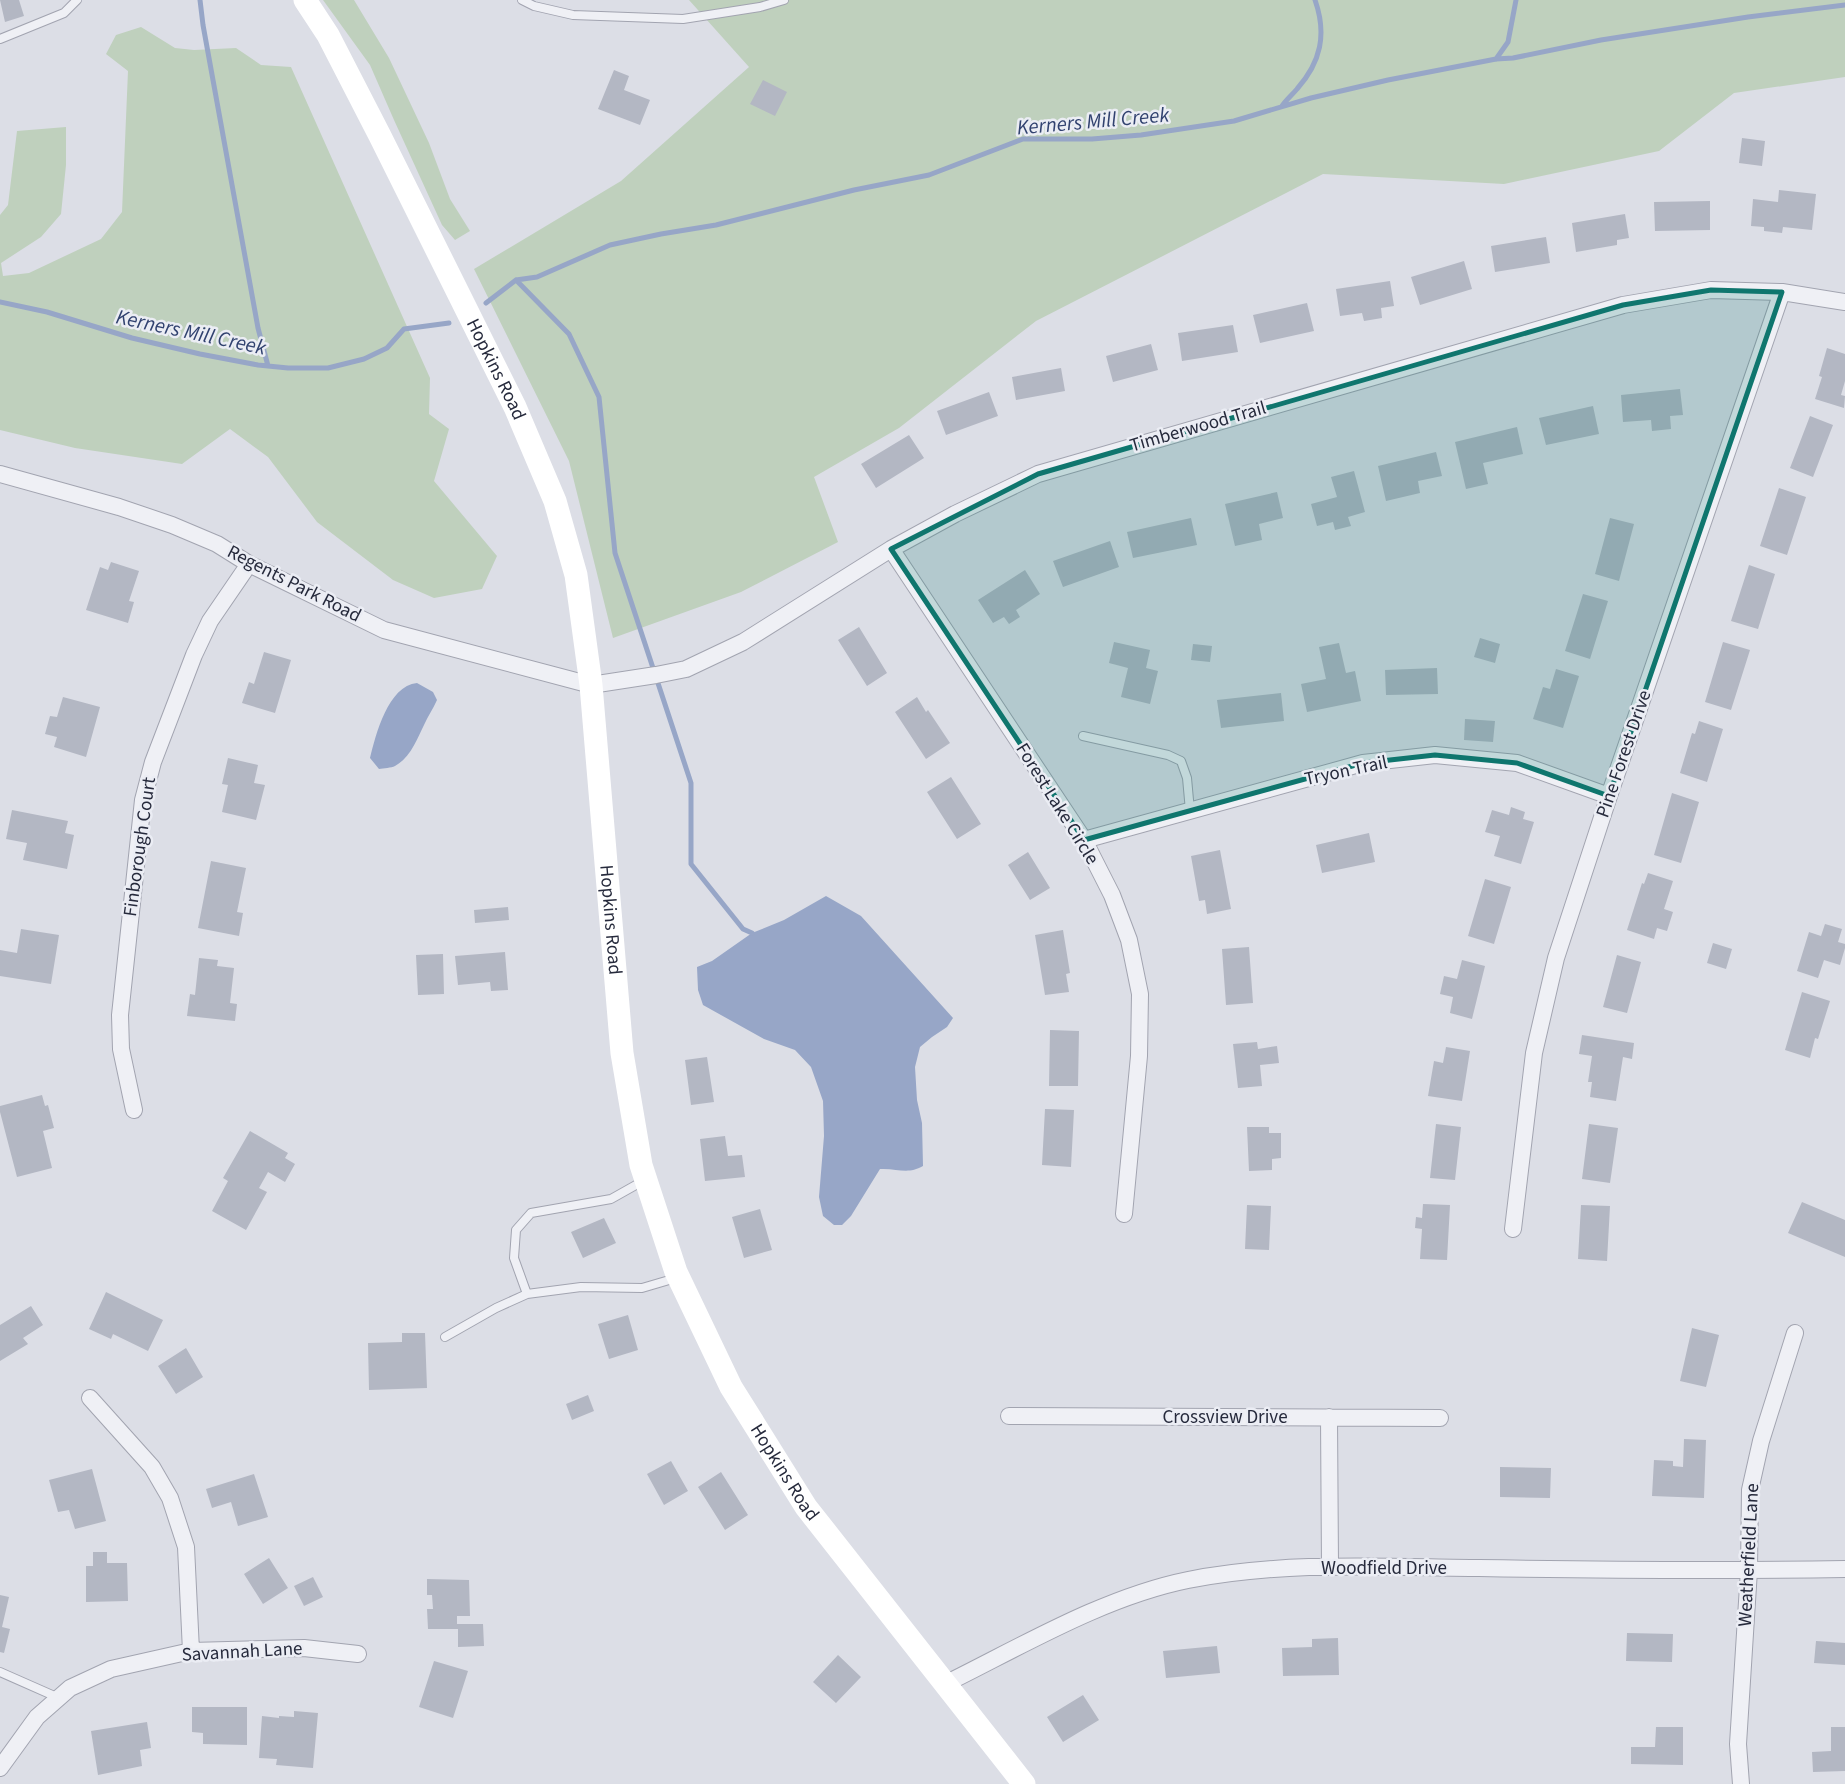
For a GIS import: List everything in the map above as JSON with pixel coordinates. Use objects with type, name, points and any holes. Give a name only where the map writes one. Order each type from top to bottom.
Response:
[{"type":"main road","name":"Hopkins Road","points":[[305,0],[328,35],[380,136],[514,407],[555,501],[576,575],[592,685],[622,1053],[641,1165],[679,1278],[731,1387],[806,1507],[1024,1784]]},
{"type":"street","name":"Timberwood Trail","points":[[592,685],[686,669],[743,642],[891,549],[1038,474],[1623,305],[1711,289],[1782,292],[1845,302]]},
{"type":"street","name":"Pine Forest Drive","points":[[1513,1229],[1534,1053],[1556,958],[1782,292]]},
{"type":"street","name":"Regents Park Road","points":[[0,474],[119,507],[172,525],[217,544],[249,564],[384,630],[592,685]]},
{"type":"street","name":"Forest Lake Circle","points":[[891,549],[1084,840],[1112,895],[1129,940],[1140,994],[1139,1056],[1124,1214]]},
{"type":"street","name":"Finborough Court","points":[[134,1110],[121,1049],[120,1015],[143,800],[153,762],[194,655],[210,621],[249,564]]},
{"type":"street","name":"Tryon Trail","points":[[1084,840],[1363,763],[1435,755],[1517,764],[1609,796]]},
{"type":"street","name":"Weatherfield Lane","points":[[1741,1784],[1738,1744],[1749,1570],[1750,1490],[1761,1441],[1795,1333]]},
{"type":"street","points":[[90,1398],[152,1467],[170,1498],[186,1547],[191,1651]]},
{"type":"street","name":"Crossview Drive","points":[[1009,1416],[1440,1418]]},
{"type":"street","points":[[1329,1418],[1330,1566]]},
{"type":"street","name":"Woodfield Drive","points":[[945,1684],[1104,1606],[1188,1580],[1245,1572],[1330,1566],[1845,1569]]},
{"type":"street","name":"Savannah Lane","points":[[0,1768],[37,1717],[70,1688],[111,1669],[191,1651],[304,1648],[358,1654]]},
{"type":"lane","points":[[0,39],[64,13],[77,0]]},
{"type":"lane","points":[[522,0],[534,6],[573,15],[684,19],[760,7],[784,0]]},
{"type":"lane","points":[[1083,736],[1168,755],[1181,761],[1187,778],[1190,811]]},
{"type":"lane","points":[[527,1294],[514,1258],[516,1230],[531,1213],[611,1199],[646,1179]]},
{"type":"lane","points":[[444,1337],[527,1294],[581,1287],[642,1288],[679,1278]]},
{"type":"lane","points":[[0,1672],[59,1698]]},
{"type":"highlighted area","points":[[1711,290],[1782,292],[1609,796],[1517,763],[1435,755],[1363,763],[1084,840],[891,549],[1038,474],[1127,447],[1623,305]]},
{"type":"green space","points":[[323,0],[354,0],[389,58],[429,143],[450,199],[470,231],[455,240],[442,225],[370,65]]},
{"type":"green space","points":[[689,0],[1845,0],[1845,77],[1734,93],[1659,151],[1504,184],[1323,174],[1036,321],[899,428],[814,477],[838,542],[741,592],[613,638],[569,461],[474,269],[621,181],[749,67]]},
{"type":"green space","points":[[141,27],[175,48],[236,48],[261,65],[291,67],[430,378],[429,414],[449,429],[434,481],[497,556],[482,589],[434,598],[393,580],[317,522],[268,457],[230,429],[182,464],[75,448],[0,430],[0,215],[8,205],[17,131],[66,127],[66,165],[61,214],[41,237],[1,263],[3,276],[29,273],[101,239],[122,212],[128,71],[106,54],[116,35]]},
{"type":"water","points":[[417,683],[433,692],[437,700],[405,758],[395,766],[379,769],[370,758],[385,713],[398,693]]},
{"type":"water","points":[[826,896],[861,916],[953,1018],[947,1027],[920,1047],[915,1067],[917,1100],[922,1123],[923,1166],[907,1171],[880,1169],[851,1216],[842,1225],[834,1225],[823,1216],[819,1197],[824,1136],[823,1101],[811,1067],[795,1050],[764,1039],[703,1005],[698,990],[697,967],[712,961],[752,933],[784,920]]},
{"type":"building","points":[[0,0],[19,0],[24,16],[5,22]]},
{"type":"building","points":[[614,70],[629,76],[624,90],[650,100],[640,125],[598,109]]},
{"type":"building","points":[[763,80],[787,92],[775,116],[750,104]]},
{"type":"building","points":[[1742,138],[1765,141],[1762,166],[1739,163]]},
{"type":"building","points":[[1779,190],[1816,194],[1812,230],[1783,227],[1782,233],[1751,226],[1753,199],[1778,202]]},
{"type":"building","points":[[1710,201],[1710,230],[1655,231],[1654,202]]},
{"type":"building","points":[[1625,214],[1629,238],[1617,240],[1617,245],[1576,252],[1572,223]]},
{"type":"building","points":[[1546,237],[1550,263],[1495,272],[1491,246]]},
{"type":"building","points":[[1464,261],[1472,289],[1420,305],[1411,277]]},
{"type":"building","points":[[1390,281],[1394,306],[1381,308],[1382,318],[1364,321],[1362,313],[1340,316],[1336,289]]},
{"type":"building","points":[[1307,303],[1314,331],[1260,343],[1253,315]]},
{"type":"building","points":[[1233,325],[1238,352],[1182,361],[1178,333]]},
{"type":"building","points":[[1151,344],[1158,370],[1113,382],[1106,356]]},
{"type":"building","points":[[1827,348],[1845,354],[1845,381],[1841,395],[1845,396],[1844,408],[1815,399]]},
{"type":"building","points":[[1061,368],[1065,391],[1016,400],[1012,377]]},
{"type":"building","points":[[1680,389],[1683,415],[1670,416],[1671,429],[1652,431],[1651,420],[1623,422],[1621,395]]},
{"type":"building","points":[[989,392],[998,416],[946,435],[937,411]]},
{"type":"building","points":[[1593,406],[1599,434],[1546,445],[1539,418]]},
{"type":"building","points":[[1810,416],[1833,425],[1813,477],[1790,468]]},
{"type":"building","points":[[1517,427],[1523,454],[1483,463],[1488,484],[1466,489],[1455,442]]},
{"type":"building","points":[[909,435],[924,458],[876,488],[861,464]]},
{"type":"building","points":[[1436,452],[1442,476],[1418,481],[1420,493],[1386,501],[1378,466]]},
{"type":"building","points":[[1354,471],[1365,512],[1348,517],[1351,526],[1335,530],[1333,522],[1317,526],[1311,504],[1337,497],[1331,477]]},
{"type":"building","points":[[1779,488],[1806,497],[1787,555],[1760,546]]},
{"type":"building","points":[[1277,492],[1283,518],[1259,524],[1262,540],[1235,546],[1225,504]]},
{"type":"building","points":[[1191,518],[1197,545],[1133,558],[1127,532]]},
{"type":"building","points":[[1610,518],[1634,524],[1619,581],[1595,574]]},
{"type":"building","points":[[1110,541],[1119,567],[1063,587],[1053,561]]},
{"type":"building","points":[[111,562],[139,571],[129,601],[134,602],[128,623],[86,610],[100,567],[108,570]]},
{"type":"building","points":[[1749,565],[1775,574],[1758,629],[1731,621]]},
{"type":"building","points":[[1025,570],[1040,594],[1016,610],[1020,617],[1009,624],[1004,617],[993,623],[978,600]]},
{"type":"building","points":[[1583,594],[1608,601],[1590,659],[1565,651]]},
{"type":"building","points":[[859,627],[887,673],[867,686],[838,640]]},
{"type":"building","points":[[1480,638],[1500,644],[1495,663],[1474,657]]},
{"type":"building","points":[[1114,642],[1150,650],[1146,668],[1158,671],[1150,704],[1121,697],[1128,668],[1109,663]]},
{"type":"building","points":[[1723,642],[1750,650],[1731,710],[1705,702]]},
{"type":"building","points":[[1339,643],[1346,673],[1355,671],[1361,701],[1307,712],[1301,684],[1326,679],[1319,647]]},
{"type":"building","points":[[1193,644],[1212,646],[1210,662],[1191,660]]},
{"type":"building","points":[[264,652],[291,660],[275,713],[242,703],[249,682],[254,684]]},
{"type":"building","points":[[1437,668],[1438,694],[1386,695],[1385,670]]},
{"type":"building","points":[[1556,669],[1579,676],[1563,728],[1533,719],[1543,687],[1550,689]]},
{"type":"building","points":[[1281,693],[1284,721],[1221,728],[1217,700]]},
{"type":"building","points":[[63,697],[100,707],[86,757],[54,747],[57,737],[45,734],[50,716],[57,717]]},
{"type":"building","points":[[917,697],[950,743],[926,759],[895,712]]},
{"type":"building","points":[[1465,719],[1495,721],[1493,742],[1464,740]]},
{"type":"building","points":[[1699,721],[1723,729],[1707,782],[1680,773],[1692,733],[1695,734]]},
{"type":"building","points":[[228,758],[258,765],[254,783],[265,785],[256,820],[222,812],[228,785],[222,784]]},
{"type":"building","points":[[951,777],[981,824],[957,839],[927,792]]},
{"type":"building","points":[[1672,793],[1699,802],[1681,863],[1654,855]]},
{"type":"building","points":[[1511,807],[1525,812],[1523,819],[1534,822],[1521,864],[1494,856],[1500,836],[1485,832],[1492,810],[1509,815]]},
{"type":"building","points":[[12,810],[68,821],[65,833],[74,835],[67,869],[23,860],[27,843],[6,839]]},
{"type":"building","points":[[1369,833],[1375,862],[1322,873],[1316,845]]},
{"type":"building","points":[[1220,850],[1231,909],[1207,914],[1205,900],[1199,901],[1191,856]]},
{"type":"building","points":[[1028,852],[1050,888],[1030,900],[1008,865]]},
{"type":"building","points":[[211,861],[246,868],[237,912],[243,913],[239,936],[198,928]]},
{"type":"building","points":[[1648,873],[1673,881],[1664,909],[1673,912],[1667,931],[1657,928],[1654,939],[1627,930],[1642,883],[1644,884]]},
{"type":"building","points":[[1485,879],[1511,887],[1494,944],[1468,936]]},
{"type":"building","points":[[508,907],[509,920],[475,923],[474,910]]},
{"type":"building","points":[[1825,924],[1842,929],[1838,942],[1845,944],[1845,948],[1840,965],[1824,960],[1818,978],[1797,971],[1809,932],[1821,936]]},
{"type":"building","points":[[21,929],[59,935],[51,984],[0,976],[0,950],[17,953]]},
{"type":"building","points":[[1063,930],[1070,973],[1066,974],[1069,992],[1045,995],[1035,935]]},
{"type":"building","points":[[1713,943],[1732,949],[1726,969],[1707,963]]},
{"type":"building","points":[[1249,947],[1253,1003],[1226,1005],[1222,949]]},
{"type":"building","points":[[505,952],[508,990],[491,991],[490,982],[458,985],[455,956]]},
{"type":"building","points":[[443,954],[444,994],[418,995],[416,955]]},
{"type":"building","points":[[1617,955],[1641,962],[1627,1013],[1603,1007]]},
{"type":"building","points":[[199,958],[218,960],[217,966],[234,968],[230,1003],[237,1004],[235,1021],[187,1016],[190,994],[195,995]]},
{"type":"building","points":[[1462,960],[1485,966],[1472,1019],[1450,1013],[1453,997],[1440,994],[1444,976],[1457,979]]},
{"type":"building","points":[[1802,992],[1830,1001],[1810,1058],[1785,1050]]},
{"type":"building","points":[[1050,1030],[1079,1031],[1078,1086],[1049,1086]]},
{"type":"building","points":[[1582,1035],[1634,1043],[1632,1059],[1623,1057],[1616,1101],[1590,1097],[1592,1082],[1588,1082],[1592,1056],[1579,1054]]},
{"type":"building","points":[[1257,1042],[1258,1049],[1277,1046],[1279,1063],[1260,1065],[1262,1086],[1238,1088],[1233,1044]]},
{"type":"building","points":[[1446,1047],[1470,1051],[1462,1101],[1428,1096],[1434,1061],[1443,1063]]},
{"type":"building","points":[[707,1057],[714,1102],[691,1105],[685,1060]]},
{"type":"building","points":[[42,1095],[45,1106],[48,1105],[54,1128],[43,1131],[52,1168],[17,1177],[0,1106]]},
{"type":"building","points":[[1045,1109],[1074,1110],[1071,1167],[1042,1165]]},
{"type":"building","points":[[1436,1124],[1461,1127],[1455,1180],[1430,1178]]},
{"type":"building","points":[[1589,1124],[1618,1128],[1610,1183],[1582,1179]]},
{"type":"building","points":[[1247,1127],[1269,1127],[1269,1133],[1281,1133],[1281,1158],[1272,1159],[1272,1170],[1249,1171]]},
{"type":"building","points":[[250,1131],[288,1153],[285,1158],[295,1164],[285,1182],[268,1172],[259,1188],[267,1192],[246,1230],[212,1211],[228,1181],[223,1178]]},
{"type":"building","points":[[725,1136],[728,1156],[742,1155],[745,1177],[705,1181],[700,1139]]},
{"type":"building","points":[[1802,1202],[1845,1220],[1845,1257],[1788,1233]]},
{"type":"building","points":[[1423,1204],[1450,1205],[1447,1260],[1420,1259],[1422,1229],[1415,1228],[1416,1217],[1422,1218]]},
{"type":"building","points":[[1247,1205],[1271,1206],[1269,1250],[1245,1249]]},
{"type":"building","points":[[1581,1205],[1610,1206],[1607,1261],[1578,1259]]},
{"type":"building","points":[[760,1209],[772,1250],[744,1258],[732,1217]]},
{"type":"building","points":[[604,1218],[616,1243],[583,1258],[571,1232]]},
{"type":"building","points":[[106,1292],[163,1320],[148,1351],[113,1334],[111,1339],[89,1329]]},
{"type":"building","points":[[31,1306],[43,1325],[23,1338],[28,1344],[0,1361],[0,1325]]},
{"type":"building","points":[[628,1315],[638,1350],[609,1359],[598,1324]]},
{"type":"building","points":[[1692,1328],[1719,1335],[1706,1387],[1680,1381]]},
{"type":"building","points":[[402,1333],[425,1333],[427,1388],[369,1390],[368,1343],[402,1342]]},
{"type":"building","points":[[186,1348],[203,1377],[176,1394],[158,1366]]},
{"type":"building","points":[[588,1395],[594,1411],[572,1420],[566,1404]]},
{"type":"building","points":[[1684,1439],[1706,1440],[1704,1498],[1652,1496],[1654,1460],[1673,1461],[1673,1466],[1683,1467]]},
{"type":"building","points":[[671,1461],[688,1491],[664,1505],[647,1474]]},
{"type":"building","points":[[1500,1467],[1551,1468],[1550,1498],[1500,1497]]},
{"type":"building","points":[[92,1469],[106,1521],[75,1529],[69,1510],[58,1512],[49,1480]]},
{"type":"building","points":[[721,1472],[748,1515],[725,1530],[698,1487]]},
{"type":"building","points":[[254,1474],[268,1517],[238,1526],[231,1502],[212,1508],[206,1489]]},
{"type":"building","points":[[93,1552],[107,1552],[107,1563],[127,1563],[128,1601],[86,1602],[86,1566],[93,1566]]},
{"type":"building","points":[[269,1558],[288,1588],[263,1604],[244,1574]]},
{"type":"building","points":[[313,1577],[323,1597],[304,1606],[294,1586]]},
{"type":"building","points":[[427,1579],[469,1580],[470,1616],[457,1616],[457,1624],[483,1624],[484,1646],[458,1647],[458,1629],[428,1629],[427,1609],[433,1609],[432,1595],[427,1595]]},
{"type":"building","points":[[0,1595],[9,1597],[2,1627],[10,1629],[4,1653],[0,1652]]},
{"type":"building","points":[[1627,1633],[1673,1634],[1672,1662],[1626,1661]]},
{"type":"building","points":[[1338,1638],[1339,1675],[1283,1676],[1282,1648],[1312,1647],[1312,1639]]},
{"type":"building","points":[[1816,1641],[1845,1643],[1845,1665],[1814,1663]]},
{"type":"building","points":[[1217,1646],[1220,1673],[1166,1678],[1163,1651]]},
{"type":"building","points":[[838,1655],[861,1677],[836,1703],[813,1682]]},
{"type":"building","points":[[434,1661],[468,1671],[453,1718],[419,1707]]},
{"type":"building","points":[[1083,1695],[1099,1720],[1063,1742],[1047,1717]]},
{"type":"building","points":[[192,1707],[247,1707],[247,1745],[203,1744],[203,1733],[192,1732]]},
{"type":"building","points":[[294,1711],[318,1713],[313,1768],[276,1765],[277,1759],[259,1758],[262,1716],[294,1717]]},
{"type":"building","points":[[147,1722],[151,1748],[140,1750],[142,1766],[98,1775],[91,1731]]},
{"type":"building","points":[[1656,1727],[1683,1727],[1683,1765],[1631,1764],[1631,1747],[1655,1747]]},
{"type":"building","points":[[1831,1727],[1845,1727],[1845,1771],[1813,1772],[1812,1752],[1831,1751]]},
{"type":"waterway","points":[[200,0],[258,328],[268,366]]},
{"type":"waterway","points":[[1282,106],[1305,79],[1320,47],[1321,24],[1315,0]]},
{"type":"waterway","points":[[1496,59],[1508,42],[1516,0]]},
{"type":"waterway","name":"Kerners Mill Creek","points":[[486,303],[516,280],[537,277],[610,245],[716,225],[854,190],[929,175],[1023,139],[1092,139],[1141,135],[1234,121],[1311,98],[1496,59],[1748,17],[1845,5]]},
{"type":"waterway","points":[[516,280],[569,334],[599,397],[615,553],[691,783],[691,864],[743,929],[752,933]]},
{"type":"waterway","name":"Kerners Mill Creek","points":[[0,302],[47,312],[132,338],[200,354],[288,368],[328,368],[364,359],[387,348],[404,329],[449,323]]}]
